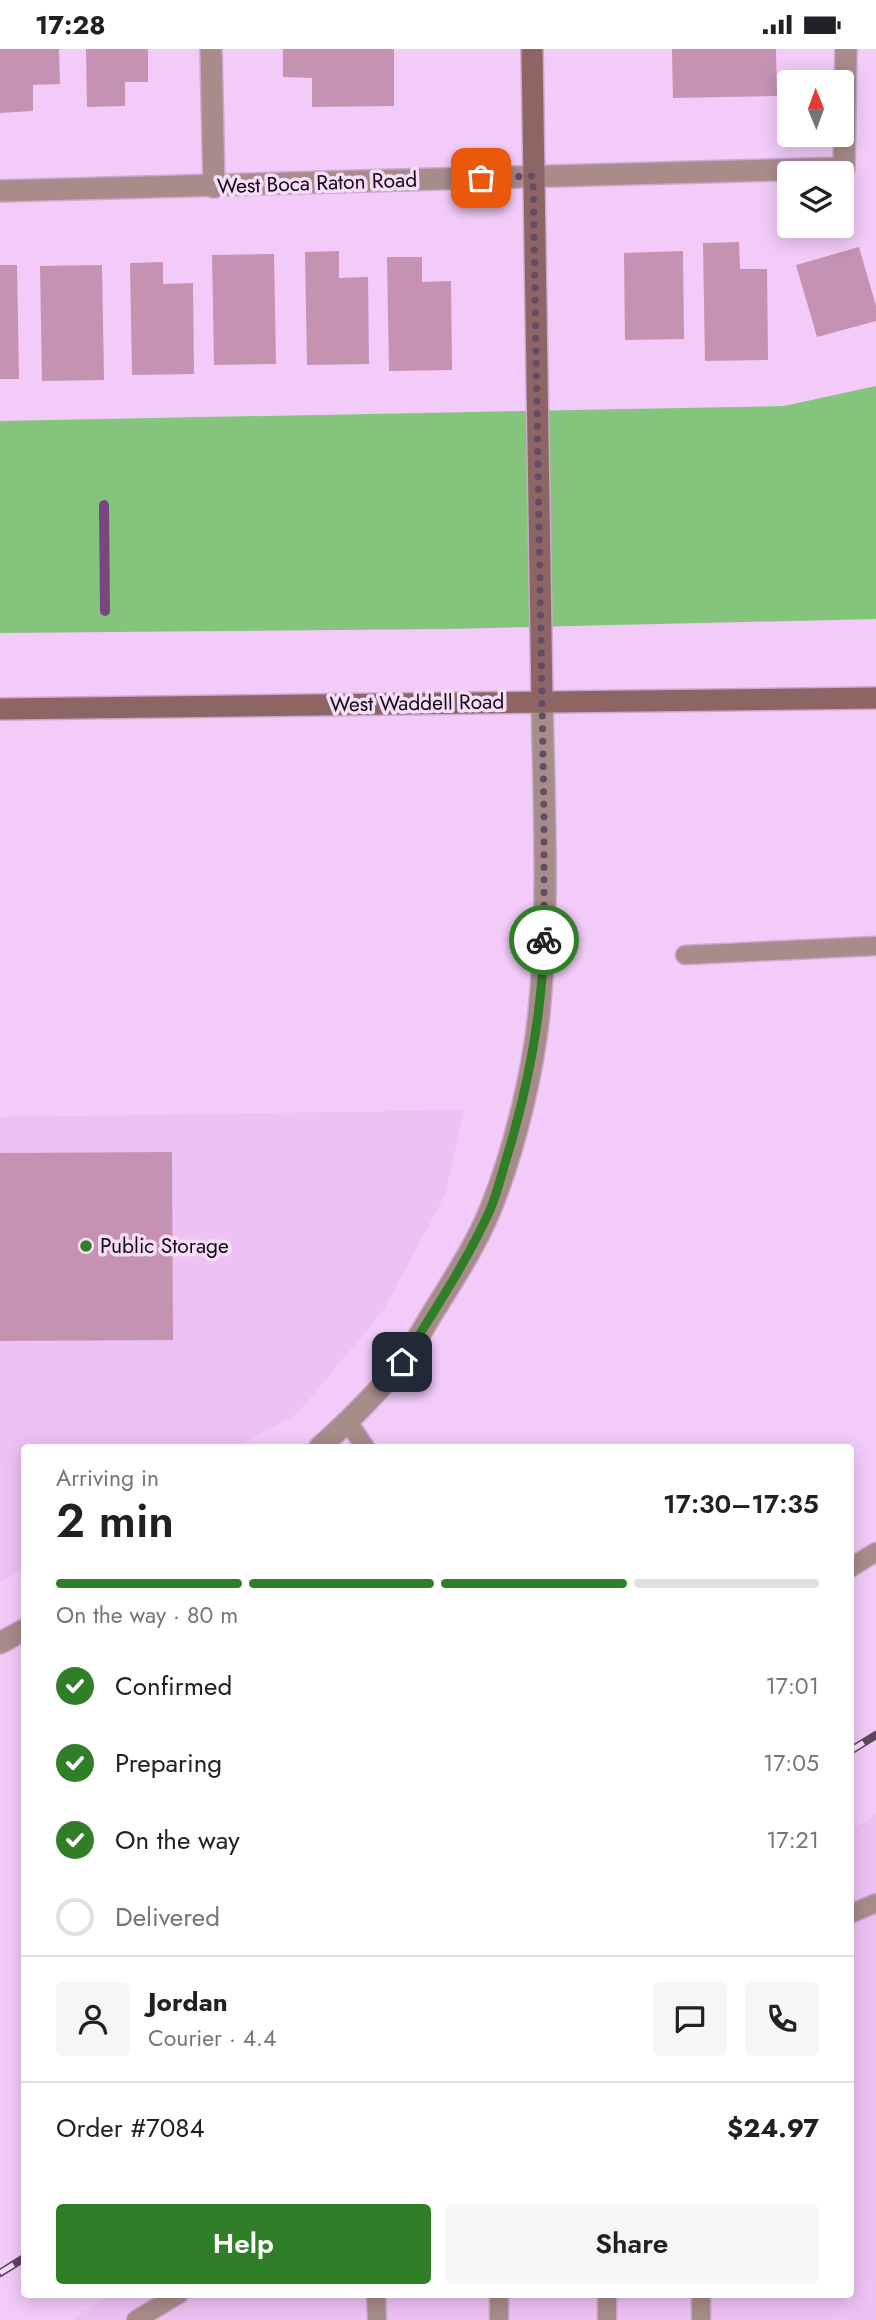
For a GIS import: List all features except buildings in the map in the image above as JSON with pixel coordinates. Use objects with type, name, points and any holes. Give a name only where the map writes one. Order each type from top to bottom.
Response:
[{"type":"main road","points":[[532,49],[542,701]]},
{"type":"main road","name":"West Waddell Road","points":[[0,709],[876,698]]},
{"type":"street","points":[[211,49],[214,187]]},
{"type":"street","name":"West Boca Raton Road","points":[[0,191],[844,168],[846,49]]},
{"type":"street","points":[[323,1444],[348,1422],[402,1362],[442,1297],[491,1209],[515,1131],[533,1055],[542,978],[545,868],[542,701]]},
{"type":"street","points":[[0,1643],[21,1632]]},
{"type":"lane","points":[[685,955],[876,946]]},
{"type":"lane","points":[[348,1422],[363,1444]]},
{"type":"lane","points":[[854,1566],[876,1552]]},
{"type":"lane","points":[[854,1912],[876,1903]]},
{"type":"lane","points":[[136,2320],[173,2298]]},
{"type":"lane","points":[[376,2298],[377,2320]]},
{"type":"lane","points":[[499,2298],[499,2320]]},
{"type":"lane","points":[[607,2298],[607,2320]]},
{"type":"lane","points":[[701,2298],[701,2320]]},
{"type":"shaded area","points":[[464,1110],[445,1195],[383,1311],[297,1414],[241,1444],[21,1444],[21,1570],[0,1583],[0,1117]]},
{"type":"shaded area","points":[[876,1814],[876,2320],[72,2320],[105,2298],[854,2298],[854,1828]]},
{"type":"green space","points":[[876,386],[876,619],[449,629],[0,633],[0,421],[784,406]]},
{"type":"waterway","points":[[104,505],[105,611]]},
{"type":"railway","points":[[854,1749],[876,1735]]},
{"type":"railway","points":[[0,2273],[21,2260]]},
{"type":"way so far","points":[[481,178],[533,176],[544,940]]},
{"type":"place","name":"Public Storage","points":[[86,1246]]},
{"type":"route","points":[[402,1362],[491,1209],[515,1131],[533,1055],[540,1004],[544,940]]}]
